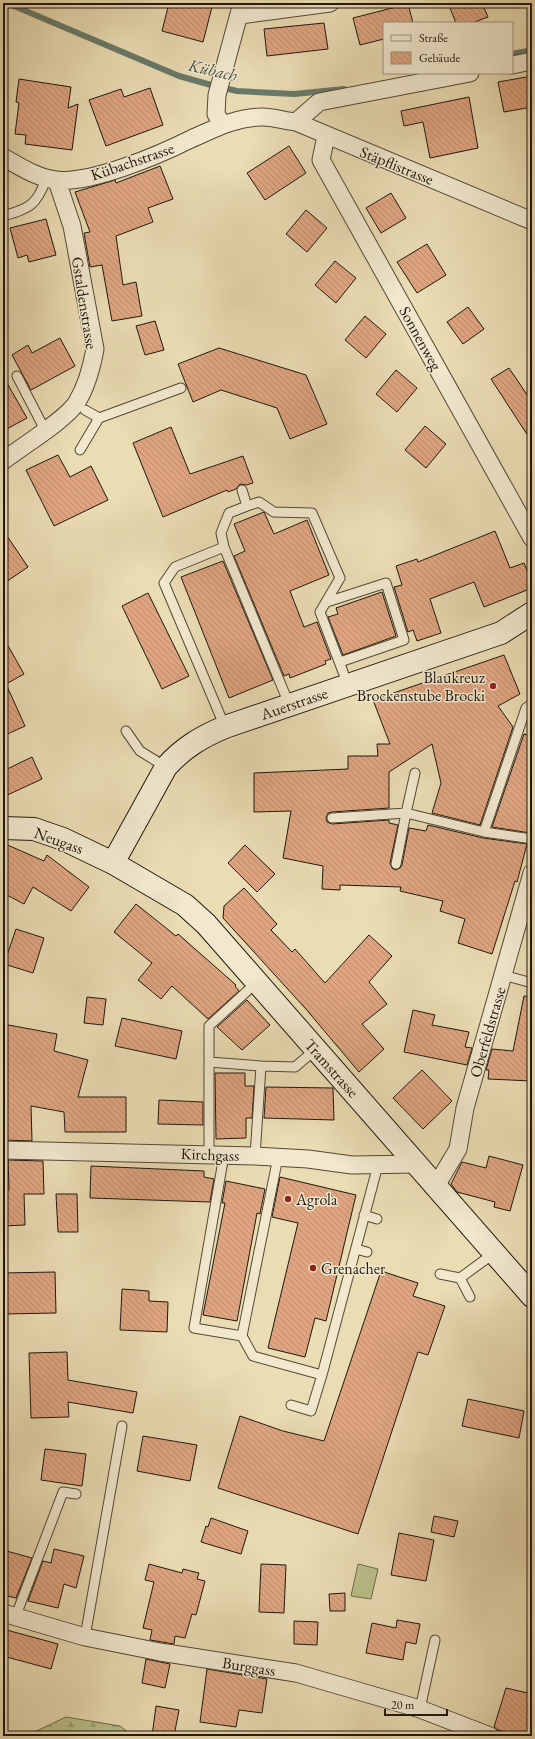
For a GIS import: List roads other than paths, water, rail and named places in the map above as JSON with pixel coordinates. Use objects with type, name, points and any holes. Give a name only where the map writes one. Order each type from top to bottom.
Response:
[{"type":"main road","name":"Auerstrasse","points":[[113,862],[166,767],[177,755],[198,739],[224,727],[289,704],[501,633],[531,619]]},
{"type":"main road","name":"Neugass","points":[[3,828],[34,829],[63,839],[113,862]]},
{"type":"main road","name":"Tramstrasse","points":[[113,862],[186,905],[206,924],[315,1050],[417,1164],[493,1254],[532,1296]]},
{"type":"street","points":[[222,124],[216,114],[218,87],[241,9],[330,3]]},
{"type":"street","points":[[513,65],[532,61]]},
{"type":"street","points":[[296,122],[319,102],[465,74]]},
{"type":"street","name":"Stäpflistrasse","points":[[261,117],[296,122],[326,136],[532,221]]},
{"type":"street","name":"Kübachstrasse","points":[[52,180],[90,177],[118,169],[191,140],[222,124],[261,117]]},
{"type":"street","name":"Sonnenweg","points":[[326,136],[321,160],[532,538]]},
{"type":"street","points":[[3,158],[52,180]]},
{"type":"street","name":"Gstaldenstrasse","points":[[3,461],[63,416],[77,402],[90,371],[95,349],[72,226],[52,180]]},
{"type":"street","name":"Oberfeldstrasse","points":[[436,1186],[458,1149],[465,1108],[503,975],[528,899],[532,873]]},
{"type":"street","name":"Kirchgass","points":[[3,1150],[255,1156],[378,1166],[417,1164]]},
{"type":"street","name":"Burggass","points":[[9,1616],[85,1637],[160,1652],[296,1673],[420,1709],[490,1736]]},
{"type":"lane","points":[[3,216],[22,212],[40,196],[52,180]]},
{"type":"lane","points":[[17,376],[45,430]]},
{"type":"lane","points":[[80,450],[99,418],[181,388]]},
{"type":"lane","points":[[85,410],[99,418]]},
{"type":"lane","points":[[242,490],[247,506]]},
{"type":"lane","points":[[289,704],[224,547],[221,533],[229,513],[247,506],[259,502],[274,512],[312,513],[340,578],[320,612],[348,684]]},
{"type":"lane","points":[[224,547],[175,568],[164,583],[224,727]]},
{"type":"lane","points":[[327,602],[386,583],[404,640],[340,662]]},
{"type":"lane","points":[[484,832],[526,708],[532,704]]},
{"type":"lane","points":[[126,731],[140,751],[166,767]]},
{"type":"lane","points":[[396,864],[416,772]]},
{"type":"lane","points":[[332,818],[406,813],[484,832],[532,839]]},
{"type":"lane","points":[[503,975],[532,983]]},
{"type":"lane","points":[[242,1336],[194,1328],[216,1155],[209,1062],[209,1026],[257,982]]},
{"type":"lane","points":[[209,1062],[295,1067],[315,1050]]},
{"type":"lane","points":[[255,1156],[261,1066]]},
{"type":"lane","points":[[278,1157],[242,1336],[253,1356],[322,1375]]},
{"type":"lane","points":[[291,1405],[311,1411],[378,1166]]},
{"type":"lane","points":[[364,1215],[377,1219]]},
{"type":"lane","points":[[356,1249],[367,1252]]},
{"type":"lane","points":[[440,1274],[460,1278],[493,1254]]},
{"type":"lane","points":[[460,1278],[470,1297]]},
{"type":"lane","points":[[85,1637],[122,1426]]},
{"type":"lane","points":[[9,1616],[63,1492],[76,1494]]},
{"type":"lane","points":[[420,1709],[435,1640]]},
{"type":"waterway","name":"Kübach","points":[[7,3],[179,76],[211,85],[237,91],[294,94],[344,89]]},
{"type":"waterway","name":"Kübach","points":[[513,54],[532,50]]},
{"type":"waterway","points":[[382,1736],[392,1734],[413,1736]]},
{"type":"place","name":"Blaukreuz Brockenstube Brocki","points":[[493,686]]},
{"type":"place","name":"Agrola","points":[[288,1199]]},
{"type":"place","name":"Grenacher","points":[[313,1268]]}]
